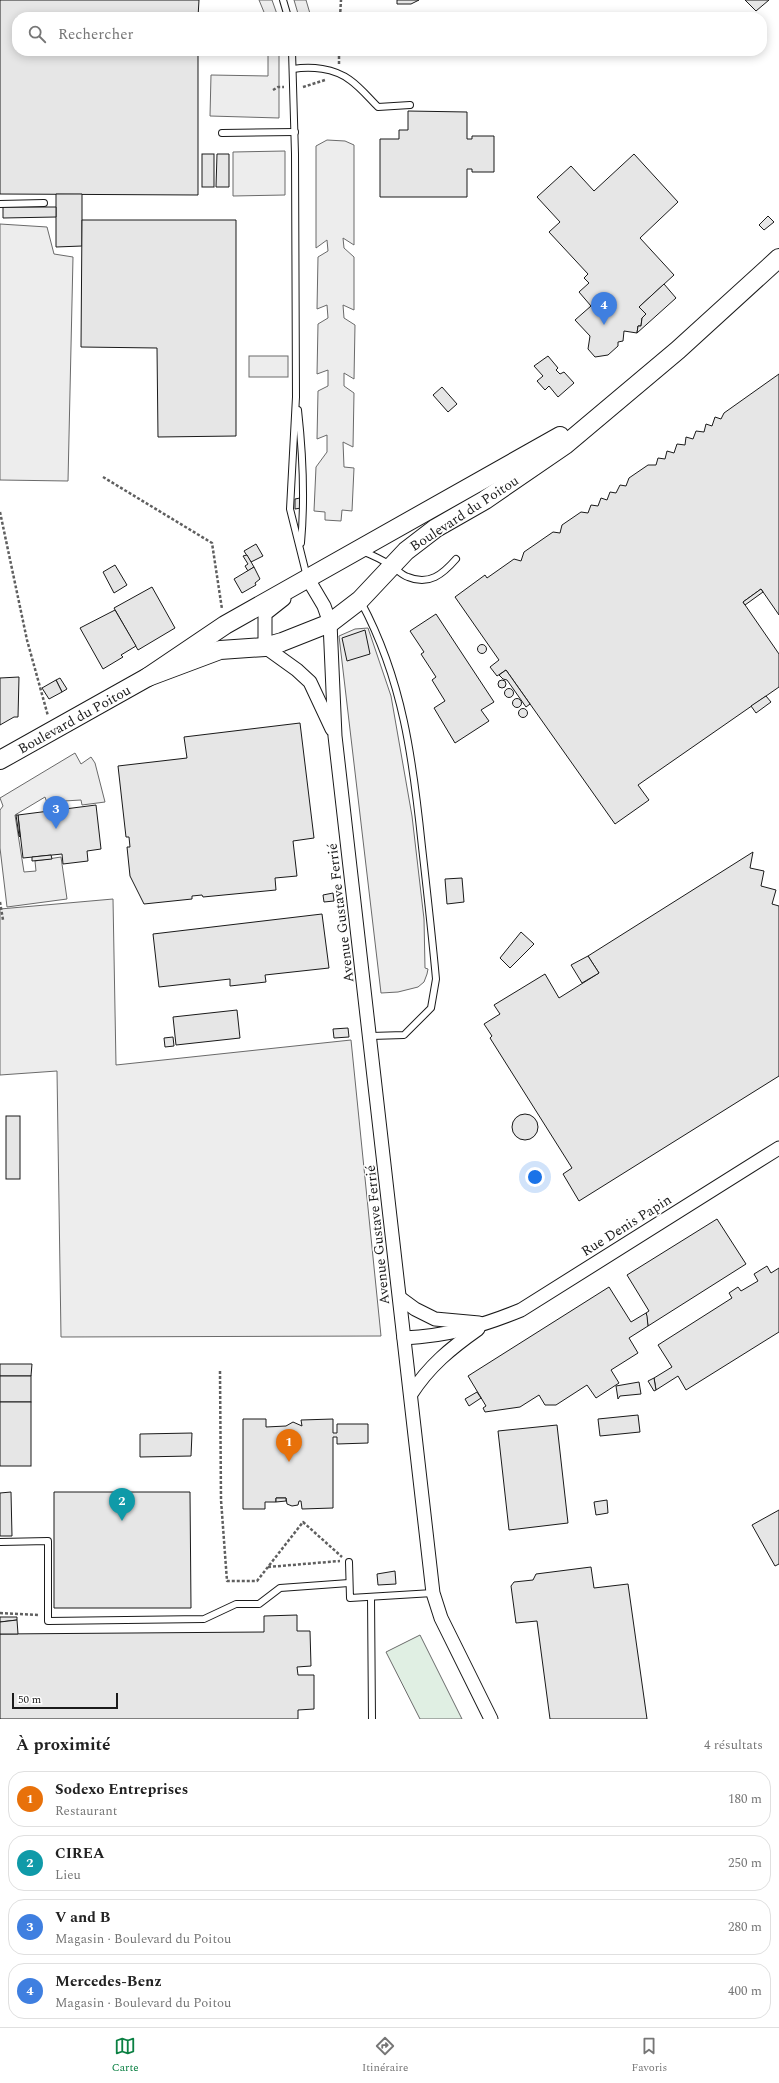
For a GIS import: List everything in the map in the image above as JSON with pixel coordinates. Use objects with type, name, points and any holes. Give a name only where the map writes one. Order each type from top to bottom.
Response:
[{"type":"main road","name":"Boulevard du Poitou","points":[[148,677],[220,650],[264,647],[282,642],[330,624],[360,600],[406,551],[436,528],[522,475],[565,445],[678,350],[779,258]]},
{"type":"main road","name":"Boulevard du Poitou","points":[[0,760],[148,677],[225,625],[603,412]]},
{"type":"street","name":"Avenue Gustave Ferrié","points":[[301,583],[324,606],[330,624],[335,736],[371,1036],[433,1593],[441,1618],[491,1719]]},
{"type":"street","points":[[264,647],[265,614],[301,583]]},
{"type":"street","name":"Avenue Gustave Ferrié","points":[[264,647],[297,670],[310,682],[335,736]]},
{"type":"street","name":"Rue Denis Papin","points":[[404,1338],[425,1337],[486,1324],[521,1310],[779,1148]]},
{"type":"street","name":"Rue Denis Papin","points":[[400,1298],[415,1309],[435,1319],[486,1324]]},
{"type":"street","name":"Rue Denis Papin","points":[[411,1394],[436,1361],[454,1346],[486,1324]]},
{"type":"lane","points":[[283,0],[287,12]]},
{"type":"lane","points":[[292,56],[295,132],[296,397],[291,458],[290,509],[300,546]]},
{"type":"lane","points":[[293,69],[304,67],[333,71],[350,80],[378,106],[410,105]]},
{"type":"lane","points":[[222,133],[295,132]]},
{"type":"lane","points":[[0,204],[44,203]]},
{"type":"lane","points":[[296,397],[303,454],[304,510],[300,546],[301,583]]},
{"type":"lane","points":[[359,550],[392,566],[407,577],[421,581],[432,579],[444,572],[456,559]]},
{"type":"lane","points":[[360,600],[374,627],[397,690],[414,767],[436,979],[431,1008],[404,1035],[371,1036]]},
{"type":"lane","points":[[0,1542],[48,1541],[48,1621],[204,1619],[236,1604],[259,1604],[280,1588],[350,1583]]},
{"type":"lane","points":[[349,1562],[350,1598],[433,1593]]},
{"type":"lane","points":[[371,1597],[372,1719]]},
{"type":"path","points":[[340,12],[341,0]]},
{"type":"path","points":[[103,477],[212,543],[225,625]]},
{"type":"path","points":[[0,512],[25,633],[47,712],[50,732]]},
{"type":"path","points":[[0,902],[3,920]]},
{"type":"path","points":[[220,1371],[221,1500],[227,1581],[257,1581],[303,1522],[346,1560],[268,1567]]},
{"type":"path","points":[[0,1612],[48,1616]]},
{"type":"green space","points":[[420,1635],[462,1719],[420,1719],[386,1652]]},
{"type":"shaded area","points":[[259,0],[272,0],[276,12],[264,12]]},
{"type":"shaded area","points":[[294,0],[306,0],[310,12],[298,12]]},
{"type":"shaded area","points":[[268,56],[279,56],[279,118],[210,116],[211,75],[268,76]]},
{"type":"shaded area","points":[[327,140],[345,141],[354,145],[354,245],[343,238],[344,248],[354,257],[354,310],[343,305],[344,318],[355,325],[354,379],[344,373],[344,386],[354,393],[353,447],[343,442],[344,467],[354,468],[352,511],[342,510],[341,521],[325,520],[325,512],[314,511],[316,467],[327,452],[327,435],[317,439],[318,391],[328,386],[328,370],[317,374],[318,324],[328,318],[327,305],[317,309],[318,257],[328,251],[327,240],[316,248],[316,146]]},
{"type":"shaded area","points":[[285,151],[285,195],[233,196],[233,152]]},
{"type":"shaded area","points":[[0,224],[47,227],[54,254],[73,257],[68,481],[0,480]]},
{"type":"shaded area","points":[[249,356],[288,356],[288,377],[249,377]]},
{"type":"shaded area","points":[[368,628],[391,696],[412,816],[424,919],[425,968],[428,969],[427,974],[424,982],[418,987],[398,992],[381,993],[339,636],[355,629]]},
{"type":"shaded area","points":[[75,753],[81,764],[91,757],[95,763],[105,802],[82,805],[81,800],[64,801],[64,804],[48,806],[45,797],[15,815],[24,872],[36,871],[35,861],[61,857],[67,899],[7,907],[0,848],[0,810],[3,806],[0,798]]},
{"type":"shaded area","points":[[113,899],[116,1065],[351,1040],[381,1336],[61,1337],[57,1071],[0,1075],[0,909]]},
{"type":"building","points":[[0,0],[199,0],[198,12],[12,12],[12,56],[198,56],[198,195],[0,194]]},
{"type":"building","points":[[397,0],[419,0],[411,4],[397,4]]},
{"type":"building","points":[[745,0],[769,0],[756,11]]},
{"type":"building","points":[[408,111],[467,112],[467,139],[472,139],[472,136],[494,136],[494,172],[472,172],[472,169],[467,169],[467,197],[380,197],[380,139],[399,139],[399,130],[408,130]]},
{"type":"building","points":[[202,154],[214,154],[214,187],[202,187]]},
{"type":"building","points":[[217,154],[229,154],[229,187],[216,187]]},
{"type":"building","points":[[634,154],[678,202],[640,238],[674,275],[639,307],[646,314],[642,318],[641,326],[638,326],[637,333],[624,331],[623,341],[618,342],[618,346],[608,355],[595,357],[588,349],[590,336],[575,320],[591,306],[579,292],[589,283],[584,278],[588,274],[549,232],[560,222],[537,197],[571,166],[594,191]]},
{"type":"building","points":[[56,194],[82,194],[82,246],[56,247]]},
{"type":"building","points":[[3,207],[56,207],[56,217],[3,218]]},
{"type":"building","points":[[768,216],[774,222],[764,230],[759,225]]},
{"type":"building","points":[[82,220],[236,220],[236,436],[158,437],[157,348],[81,347]]},
{"type":"building","points":[[664,284],[676,298],[637,333],[638,326],[641,326],[642,318],[646,314],[639,307]]},
{"type":"building","points":[[548,356],[558,368],[556,370],[560,374],[564,372],[574,383],[558,397],[549,386],[545,390],[537,381],[543,376],[534,366]]},
{"type":"building","points":[[779,374],[779,615],[761,589],[743,602],[779,654],[779,687],[638,785],[649,800],[615,824],[506,670],[497,676],[490,667],[499,660],[455,597],[485,575],[487,578],[514,559],[521,561],[524,552],[553,532],[560,533],[562,525],[581,512],[588,513],[591,505],[598,506],[601,498],[607,500],[610,492],[616,493],[620,485],[626,486],[629,478],[648,465],[656,465],[658,458],[665,459],[667,451],[674,453],[677,444],[685,445],[686,437],[693,439],[696,431],[704,432],[706,424],[712,426],[715,417],[721,419],[724,413]]},
{"type":"building","points":[[442,387],[457,404],[448,412],[433,395]]},
{"type":"building","points":[[300,498],[301,508],[295,509],[295,499]]},
{"type":"building","points":[[256,544],[263,556],[251,562],[244,551]]},
{"type":"building","points":[[247,555],[254,567],[248,571],[245,566],[248,564],[243,556]]},
{"type":"building","points":[[115,565],[127,585],[114,593],[103,572]]},
{"type":"building","points":[[254,567],[260,579],[255,583],[256,585],[242,593],[234,579]]},
{"type":"building","points":[[152,587],[175,628],[138,650],[114,608]]},
{"type":"building","points":[[761,589],[763,592],[745,605],[743,602]]},
{"type":"building","points":[[115,610],[136,646],[121,655],[123,657],[103,669],[80,628]]},
{"type":"building","points":[[436,614],[494,702],[481,710],[489,721],[455,743],[434,708],[445,701],[432,680],[436,677],[421,654],[424,652],[410,631]]},
{"type":"building","points":[[365,630],[370,654],[347,661],[342,638]]},
{"type":"building","points":[[482,644],[487,649],[482,654],[477,649]]},
{"type":"building","points":[[506,670],[530,704],[526,707],[507,680],[503,679],[499,675]]},
{"type":"building","points":[[19,677],[18,717],[14,717],[0,725],[0,678]]},
{"type":"building","points":[[60,678],[67,689],[62,692],[56,680]]},
{"type":"building","points":[[56,680],[62,692],[49,699],[42,688]]},
{"type":"building","points":[[500,680],[504,680],[506,684],[504,688],[500,688],[498,686],[498,682]]},
{"type":"building","points":[[507,689],[511,689],[513,693],[511,697],[507,697],[505,695],[505,691]]},
{"type":"building","points":[[766,696],[771,702],[756,713],[751,706]]},
{"type":"building","points":[[517,698],[522,703],[517,708],[512,703]]},
{"type":"building","points":[[521,709],[525,709],[527,713],[525,717],[521,717],[519,715],[519,711]]},
{"type":"building","points":[[300,723],[314,838],[293,841],[297,876],[275,878],[276,890],[203,897],[202,895],[192,896],[192,899],[144,904],[130,876],[127,847],[130,847],[129,837],[126,837],[118,766],[187,758],[184,737]]},
{"type":"building","points":[[96,805],[101,849],[87,851],[88,861],[63,864],[62,854],[23,858],[18,815]]},
{"type":"building","points":[[16,815],[18,815],[20,837],[19,836]]},
{"type":"building","points":[[753,852],[750,868],[764,871],[761,886],[776,890],[772,904],[779,906],[779,1076],[579,1201],[563,1174],[572,1168],[490,1038],[492,1036],[484,1024],[500,1014],[494,1005],[545,974],[559,998],[599,973],[588,956]]},
{"type":"building","points":[[51,855],[52,859],[32,861],[32,857]]},
{"type":"building","points":[[462,878],[464,902],[447,904],[445,879]]},
{"type":"building","points":[[333,893],[334,901],[324,902],[323,895]]},
{"type":"building","points":[[322,914],[329,968],[265,975],[266,982],[230,986],[230,979],[159,987],[153,934]]},
{"type":"building","points":[[521,932],[534,944],[510,968],[500,958]]},
{"type":"building","points":[[588,956],[599,973],[582,983],[571,965]]},
{"type":"building","points":[[237,1010],[240,1038],[176,1045],[173,1017]]},
{"type":"building","points":[[348,1028],[349,1037],[334,1038],[333,1029]]},
{"type":"building","points":[[173,1037],[174,1046],[165,1047],[164,1038]]},
{"type":"building","points":[[525,1114],[534,1118],[538,1127],[534,1136],[525,1140],[516,1136],[512,1127],[516,1118]]},
{"type":"building","points":[[6,1116],[20,1116],[20,1179],[6,1179]]},
{"type":"building","points":[[717,1219],[746,1264],[648,1326],[646,1313],[649,1311],[627,1275]]},
{"type":"building","points":[[767,1266],[771,1273],[779,1268],[779,1332],[686,1390],[678,1376],[656,1390],[654,1378],[672,1367],[658,1345],[732,1298],[729,1293],[738,1287],[741,1291],[758,1281],[754,1274]]},
{"type":"building","points":[[609,1287],[631,1322],[646,1313],[647,1316],[648,1326],[629,1338],[638,1353],[611,1370],[619,1383],[596,1398],[587,1385],[556,1405],[545,1405],[539,1395],[520,1407],[485,1412],[483,1408],[486,1406],[468,1376]]},
{"type":"building","points":[[0,1364],[32,1364],[31,1376],[0,1376]]},
{"type":"building","points":[[0,1376],[31,1376],[31,1402],[0,1402]]},
{"type":"building","points":[[654,1378],[656,1390],[654,1391],[648,1381]]},
{"type":"building","points":[[639,1382],[641,1394],[620,1396],[618,1399],[616,1386]]},
{"type":"building","points":[[477,1392],[481,1398],[469,1406],[465,1399]]},
{"type":"building","points":[[0,1402],[31,1402],[31,1466],[0,1466]]},
{"type":"building","points":[[638,1415],[640,1432],[600,1436],[598,1419]]},
{"type":"building","points":[[243,1419],[266,1419],[266,1427],[286,1426],[293,1422],[302,1426],[301,1420],[333,1419],[333,1433],[337,1433],[337,1424],[368,1424],[368,1443],[337,1444],[337,1437],[333,1437],[333,1508],[302,1509],[301,1501],[299,1501],[298,1505],[292,1506],[287,1504],[286,1498],[276,1498],[276,1502],[265,1502],[265,1509],[243,1509]]},
{"type":"building","points":[[557,1425],[568,1523],[509,1530],[498,1431]]},
{"type":"building","points":[[192,1433],[191,1456],[140,1457],[140,1434]]},
{"type":"building","points":[[11,1492],[12,1536],[0,1536],[0,1493]]},
{"type":"building","points":[[54,1492],[190,1492],[191,1608],[54,1608]]},
{"type":"building","points":[[276,1498],[286,1498],[286,1501],[276,1502]]},
{"type":"building","points":[[607,1500],[608,1513],[596,1515],[594,1502]]},
{"type":"building","points":[[779,1510],[779,1564],[775,1566],[752,1525]]},
{"type":"building","points":[[591,1567],[594,1588],[628,1584],[647,1719],[550,1719],[537,1621],[516,1623],[511,1586],[514,1582],[533,1580],[536,1574]]},
{"type":"building","points":[[395,1571],[396,1584],[378,1585],[377,1574]]},
{"type":"building","points":[[297,1615],[297,1631],[310,1631],[311,1666],[297,1667],[298,1675],[314,1675],[314,1709],[298,1710],[298,1719],[0,1719],[0,1634],[264,1632],[264,1616]]},
{"type":"building","points":[[0,1617],[17,1617],[17,1620],[0,1622]]},
{"type":"building","points":[[17,1620],[18,1634],[0,1634],[0,1622]]},
{"type":"place","name":"Mercedes-Benz","points":[[604,325]]},
{"type":"place","name":"V and B","points":[[56,829]]},
{"type":"place","name":"Sodexo Entreprises","points":[[289,1462]]},
{"type":"place","name":"CIREA","points":[[122,1521]]}]
